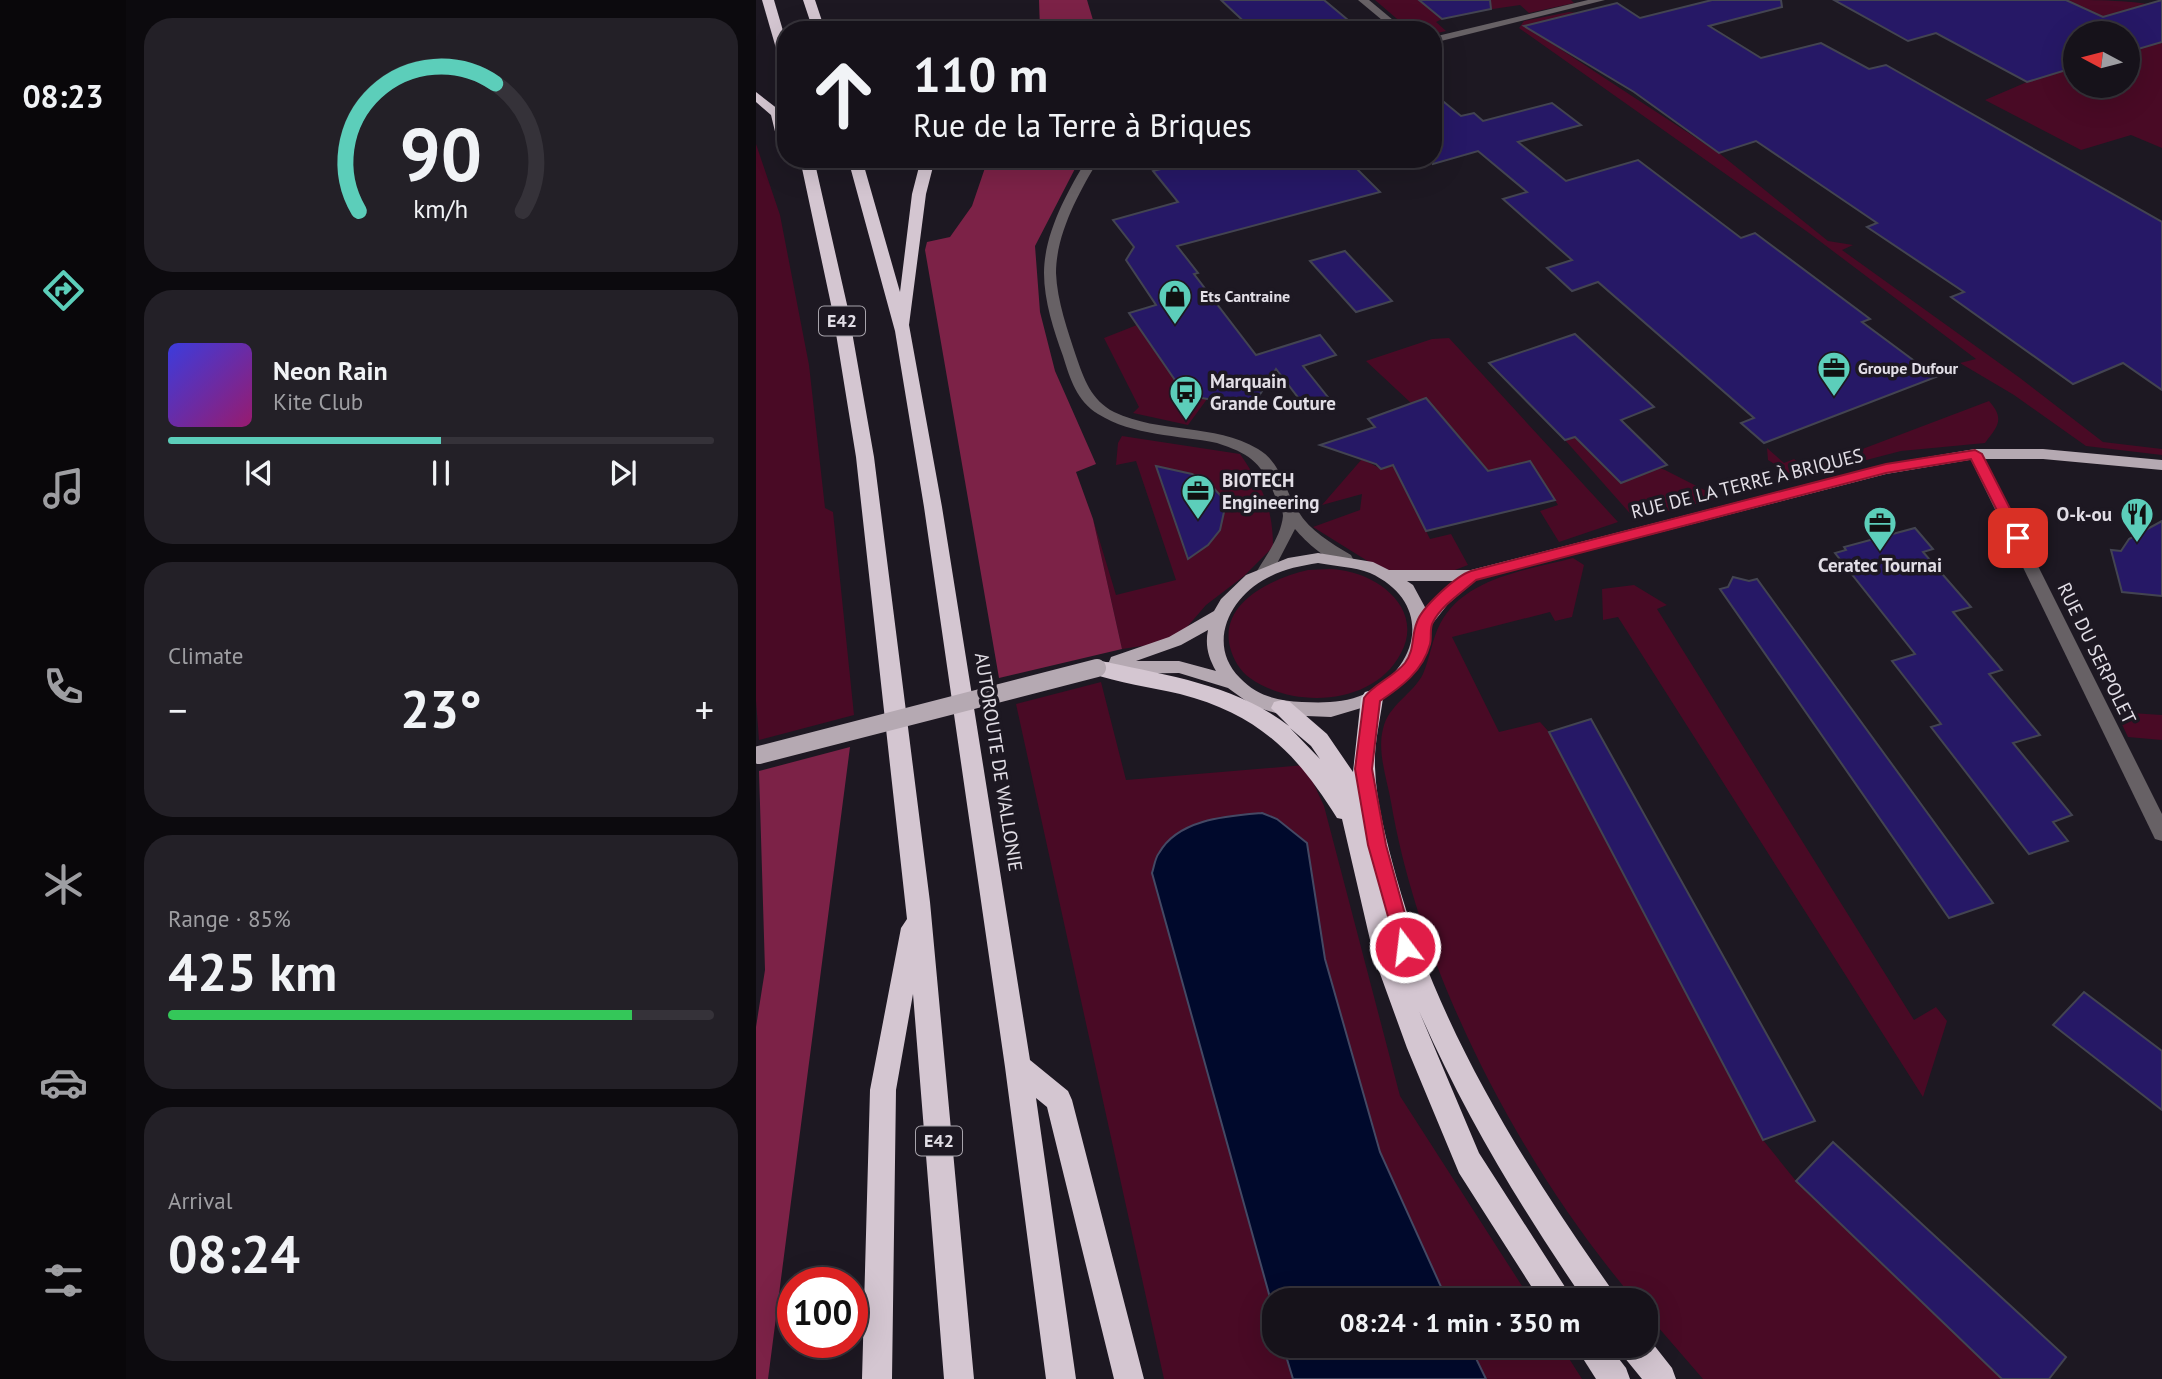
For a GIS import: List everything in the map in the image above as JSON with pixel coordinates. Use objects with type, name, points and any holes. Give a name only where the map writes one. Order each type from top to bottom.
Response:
[{"type":"highway","points":[[768,0],[777,31]]},
{"type":"highway","points":[[809,0],[816,21]]},
{"type":"highway","points":[[756,96],[777,113]]},
{"type":"highway","points":[[800,168],[812,185]]},
{"type":"highway","name":"E42","points":[[809,168],[840,309],[865,457],[918,902],[959,1379]]},
{"type":"highway","name":"AUTOROUTE DE WALLONIE","points":[[858,168],[903,331],[976,783],[1061,1379]]},
{"type":"highway","points":[[903,331],[919,194],[926,168]]},
{"type":"highway","points":[[1097,668],[1211,696],[1254,713],[1287,739],[1322,773],[1353,825]]},
{"type":"highway","points":[[1372,698],[1364,769],[1377,845],[1405,947],[1440,1030],[1478,1104],[1555,1235],[1593,1288]]},
{"type":"highway","points":[[1282,708],[1319,740],[1342,772],[1386,957],[1420,1048],[1469,1163],[1549,1288]]},
{"type":"highway","points":[[877,1379],[883,1090],[918,902]]},
{"type":"highway","points":[[1018,1067],[1059,1100],[1129,1379]]},
{"type":"highway","points":[[1599,1358],[1615,1379]]},
{"type":"highway","points":[[1644,1358],[1661,1379]]},
{"type":"main road","name":"RUE DE LA TERRE À BRIQUES","points":[[1390,575],[1471,576],[1886,469],[1975,454],[2043,454],[2162,466]]},
{"type":"main road","points":[[1097,668],[1179,667],[1231,682],[1253,698],[1282,708],[1312,711],[1343,708],[1372,698],[1395,683],[1412,665],[1422,644],[1424,623],[1419,605],[1407,588],[1390,575],[1369,565],[1345,559],[1318,558],[1291,562],[1265,571],[1245,583],[1229,598],[1218,616],[1213,638],[1217,661],[1231,682]]},
{"type":"main road","name":"RUE DE LA TERRE À BRIQUES","points":[[1424,623],[1442,600],[1471,576]]},
{"type":"main road","points":[[757,755],[1097,668],[1175,641],[1218,616]]},
{"type":"street","points":[[1363,0],[1389,21]]},
{"type":"street","points":[[1442,38],[1600,0]]},
{"type":"street","points":[[1087,168],[1057,239],[1050,273],[1057,315],[1082,388],[1093,405],[1112,417],[1218,439],[1255,453],[1276,476],[1291,514],[1311,536],[1345,559]]},
{"type":"street","name":"RUE DU SERPOLET","points":[[1975,454],[2162,833]]},
{"type":"street","points":[[1265,571],[1285,537],[1291,514]]},
{"type":"shaded area","points":[[1039,0],[1087,0],[1093,21],[1040,21]]},
{"type":"shaded area","points":[[1375,0],[1443,0],[1425,4],[1442,19],[1438,21],[1400,21]]},
{"type":"shaded area","points":[[1473,0],[1571,0],[1574,3],[1529,13],[1520,5],[1486,10]]},
{"type":"shaded area","points":[[2066,0],[2102,0],[2162,7],[2162,148],[2131,135],[2081,150],[1985,100],[2027,82],[2063,71],[2063,98],[2140,98],[2140,48],[2156,43],[2140,35],[2140,21],[2110,21]]},
{"type":"shaded area","points":[[1569,12],[1577,13],[1525,26],[1719,153],[1828,241],[1853,245],[1842,250],[2020,378],[2103,442],[2162,449],[2162,455],[2086,446],[2014,395],[1960,363],[1976,359],[1809,233],[1519,28],[1524,21]]},
{"type":"shaded area","points":[[756,144],[780,215],[809,365],[825,508],[833,512],[854,715],[759,740],[756,701]]},
{"type":"shaded area","points":[[985,168],[1075,168],[1035,246],[1040,312],[1055,371],[1096,464],[1076,472],[1093,519],[1122,649],[999,678],[925,250],[927,242],[950,237],[972,206]]},
{"type":"shaded area","points":[[1137,325],[1179,386],[1174,393],[1207,399],[1188,425],[1133,413],[1139,407],[1104,338]]},
{"type":"shaded area","points":[[1449,338],[1618,522],[1559,542],[1540,511],[1558,505],[1530,461],[1406,490],[1430,539],[1451,534],[1468,565],[1434,578],[1390,575],[1313,527],[1360,510],[1362,494],[1322,505],[1362,459],[1381,469],[1463,442],[1426,398],[1411,403],[1366,361],[1432,339]]},
{"type":"shaded area","points":[[1989,401],[1997,413],[1998,422],[1985,443],[1901,451],[1797,478],[1768,460],[1767,448],[1784,463],[1794,459],[1807,470]]},
{"type":"shaded area","points":[[1122,436],[1240,454],[1265,498],[1271,520],[1273,547],[1244,576],[1206,605],[1175,641],[1122,649],[1093,519],[1116,595],[1176,580],[1136,461],[1116,465],[1118,443]]},
{"type":"shaded area","points":[[1575,437],[1665,470],[1720,498],[1635,519],[1565,440]]},
{"type":"shaded area","points":[[1573,558],[1584,565],[1572,617],[1555,621],[1550,612],[1452,637],[1499,732],[1540,722],[1549,732],[1763,1140],[1796,1181],[2002,1379],[1703,1379],[1658,1327],[1658,1288],[1625,1288],[1553,1191],[1516,1130],[1481,1066],[1425,934],[1405,867],[1383,766],[1381,738],[1390,713],[1423,674],[1440,624],[1451,608],[1481,586],[1517,572]]},
{"type":"shaded area","points":[[1336,569],[1370,579],[1394,597],[1402,609],[1407,623],[1407,637],[1401,653],[1389,671],[1372,684],[1332,697],[1288,695],[1250,678],[1235,660],[1230,647],[1229,631],[1233,617],[1241,605],[1265,586],[1308,570]]},
{"type":"shaded area","points":[[1634,585],[1667,605],[1657,609],[1914,1020],[1936,1007],[1947,1021],[1923,1097],[1618,617],[1603,620],[1602,589]]},
{"type":"shaded area","points":[[1101,682],[1126,780],[1305,765],[1324,806],[1400,1096],[1523,1288],[1262,1288],[1262,1358],[1569,1358],[1582,1379],[1164,1379],[1016,704]]},
{"type":"shaded area","points":[[2117,714],[2162,715],[2162,740],[2128,737]]},
{"type":"shaded area","points":[[850,747],[783,1267],[777,1267],[777,1310],[768,1379],[756,1379],[756,1027],[765,970],[759,771]]},
{"type":"water","points":[[1262,813],[1277,819],[1307,843],[1325,959],[1380,1152],[1442,1288],[1267,1288],[1152,873],[1158,855],[1178,833],[1205,821]]},
{"type":"water","points":[[1287,1358],[1476,1358],[1486,1379],[1293,1379]]},
{"type":"building","points":[[1221,0],[1324,0],[1349,21],[1243,21]]},
{"type":"building","points":[[1419,0],[1490,0],[1491,9],[1442,19]]},
{"type":"building","points":[[1712,0],[1781,0],[1782,7],[1709,26],[1761,58],[1821,43],[1869,69],[1886,65],[2162,222],[2162,390],[2123,363],[2073,384],[1951,297],[1964,292],[1867,227],[1877,223],[1756,141],[1719,153],[1634,92],[1524,26],[1617,3],[1640,18]]},
{"type":"building","points":[[1834,0],[2066,0],[2103,17],[2162,0],[2162,42],[2140,48],[2140,21],[2063,21],[2063,71],[2027,82],[1936,33],[1908,41]]},
{"type":"building","points":[[1442,100],[1461,116],[1474,113],[1483,121],[1552,103],[1581,125],[1518,142],[1566,181],[1638,160],[1741,238],[1755,233],[1870,319],[1862,322],[1936,377],[1764,443],[1741,423],[1754,418],[1598,282],[1572,291],[1547,268],[1572,260],[1503,199],[1527,192],[1478,151],[1442,161]]},
{"type":"building","points":[[1165,168],[1356,168],[1380,192],[1177,246],[1198,273],[1194,274],[1256,355],[1320,335],[1336,355],[1303,366],[1331,401],[1307,409],[1276,369],[1252,407],[1174,393],[1179,386],[1129,313],[1156,305],[1126,260],[1134,247],[1113,220],[1178,202],[1153,171]]},
{"type":"building","points":[[1345,251],[1392,301],[1356,312],[1310,261]]},
{"type":"building","points":[[1575,334],[1654,407],[1621,420],[1667,465],[1621,483],[1575,437],[1565,440],[1489,363]]},
{"type":"building","points":[[1426,398],[1488,471],[1530,461],[1555,500],[1426,531],[1393,465],[1381,469],[1376,464],[1320,445],[1375,427],[1368,419]]},
{"type":"building","name":"BIOTECH Engineering","points":[[1156,466],[1192,474],[1208,482],[1221,496],[1224,512],[1220,530],[1208,545],[1188,559]]},
{"type":"building","points":[[2162,521],[2162,596],[2122,592],[2111,550],[2121,551],[2129,539]]},
{"type":"building","points":[[1915,528],[1933,549],[1923,552],[1971,607],[1953,612],[2002,670],[1989,674],[2040,735],[2013,743],[2072,815],[2053,822],[2068,841],[2029,854],[1931,727],[1941,724],[1892,661],[1915,654],[1835,553],[1846,550],[1844,547]]},
{"type":"building","points":[[1733,577],[1749,581],[1757,579],[1993,903],[1949,918],[1720,589],[1728,587]]},
{"type":"building","points":[[1591,719],[1815,1121],[1763,1140],[1549,732]]},
{"type":"building","points":[[2084,992],[2162,1051],[2162,1110],[2053,1025]]},
{"type":"building","points":[[1833,1142],[2066,1357],[2049,1379],[2002,1379],[1796,1181]]},
{"type":"place","name":"Ets Cantraine","points":[[1175,326]]},
{"type":"place","name":"Groupe Dufour","points":[[1834,398]]},
{"type":"place","name":"Marquain Grande Couture","points":[[1186,422]]},
{"type":"place","name":"BIOTECH Engineering","points":[[1198,521]]},
{"type":"place","name":"O-k-ou","points":[[2137,544]]},
{"type":"place","name":"Ceratec Tournai","points":[[1880,553]]},
{"type":"route","points":[[1405,947],[1377,845],[1364,769],[1372,698],[1395,683],[1412,665],[1422,644],[1424,623],[1442,600],[1471,576],[1906,464],[1975,454],[2018,538]]}]
